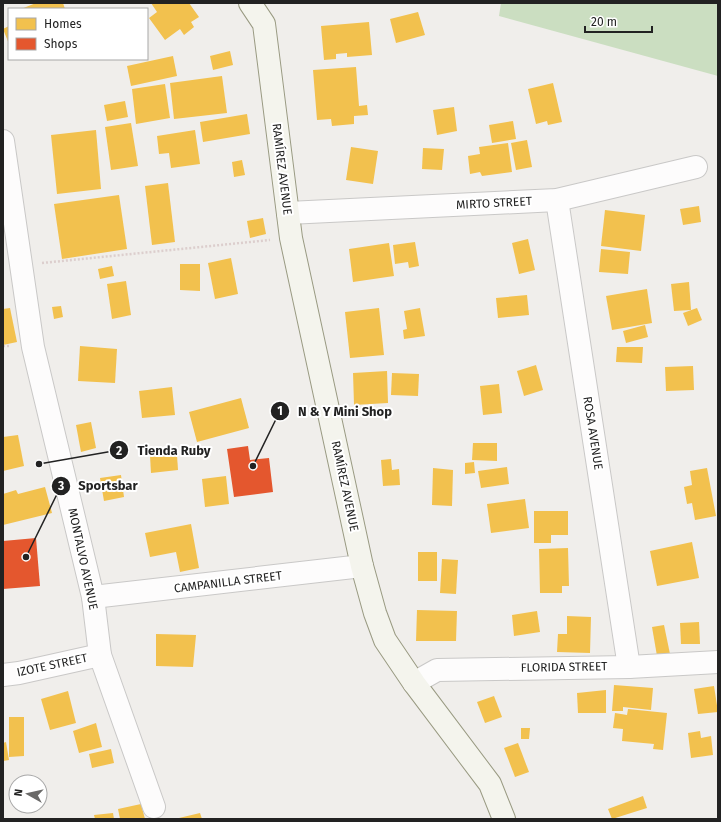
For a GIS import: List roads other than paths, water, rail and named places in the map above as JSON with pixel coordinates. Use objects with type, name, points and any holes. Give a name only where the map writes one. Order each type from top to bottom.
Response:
[{"type":"street","name":"RAMÍREZ AVENUE","points":[[250,3],[264,24],[291,238],[362,566],[375,612],[385,640],[414,683],[490,784],[504,819]]},
{"type":"street","name":"MONTALVO AVENUE","points":[[3,141],[33,347],[93,597],[100,655],[154,807]]},
{"type":"street","name":"MIRTO STREET","points":[[288,212],[557,200],[696,167]]},
{"type":"street","name":"ROSA AVENUE","points":[[557,200],[629,667]]},
{"type":"street","name":"CAMPANILLA STREET","points":[[93,597],[362,566]]},
{"type":"street","name":"IZOTE STREET","points":[[3,675],[19,673],[100,655]]},
{"type":"street","name":"FLORIDA STREET","points":[[414,683],[438,670],[629,667],[718,662]]},
{"type":"place","name":"Tienda Ruby","points":[[39,464]]},
{"type":"place","name":"N & Y Mini Shop","points":[[253,466]]},
{"type":"place","name":"Sportsbar","points":[[26,557]]}]
